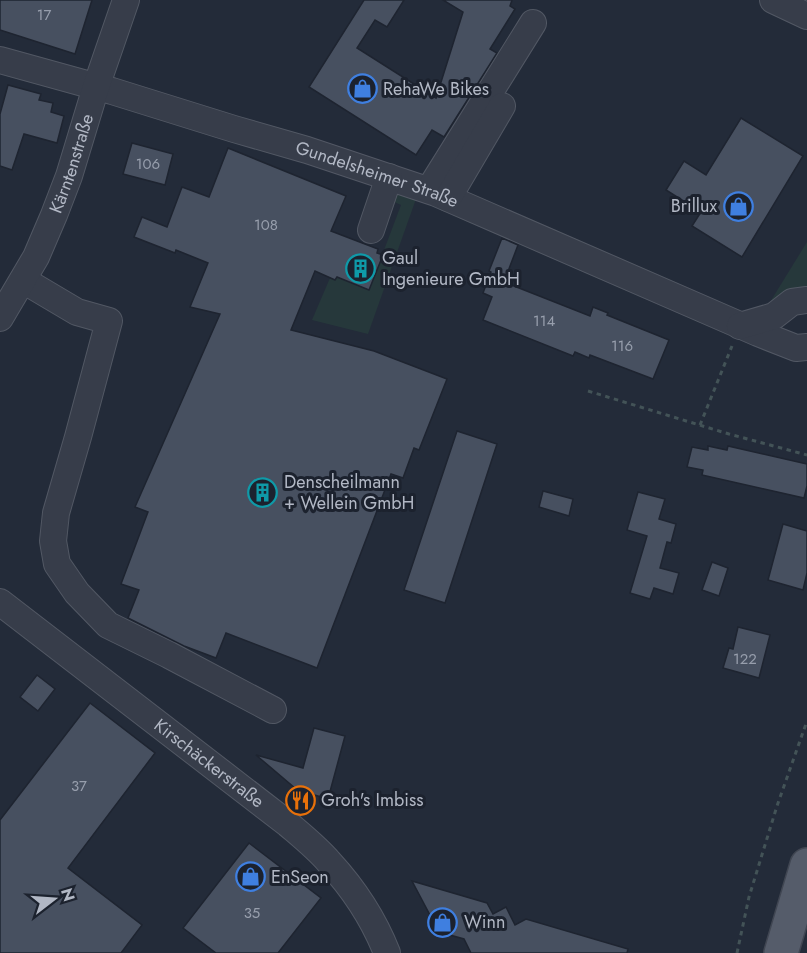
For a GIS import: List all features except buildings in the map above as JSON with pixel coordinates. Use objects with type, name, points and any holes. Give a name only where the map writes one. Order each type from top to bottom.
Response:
[{"type":"main road","points":[[781,953],[807,865]]},
{"type":"main road","points":[[799,953],[807,926]]},
{"type":"street","name":"Kärntenstraße","points":[[9,298],[36,257],[69,176],[126,0]]},
{"type":"street","points":[[773,0],[807,16]]},
{"type":"street","points":[[439,194],[533,23]]},
{"type":"street","name":"Gundelsheimer Straße","points":[[0,60],[328,157],[439,194],[740,326],[796,348],[807,347]]},
{"type":"street","points":[[439,194],[502,106]]},
{"type":"street","points":[[371,230],[389,177]]},
{"type":"street","points":[[9,298],[109,321],[56,513],[53,541],[57,564],[77,593],[108,626],[169,655],[273,710]]},
{"type":"street","points":[[740,326],[774,316],[792,302],[807,300]]},
{"type":"street","name":"Kirschäckerstraße","points":[[0,602],[288,824],[328,860],[364,909],[387,953]]},
{"type":"path","points":[[700,425],[740,326]]},
{"type":"path","points":[[588,391],[807,455]]},
{"type":"path","points":[[737,953],[759,862],[807,721]]},
{"type":"shaded area","points":[[396,191],[416,199],[368,334],[312,320],[342,250],[349,253],[339,278],[369,290],[401,205],[392,201]]},
{"type":"shaded area","points":[[807,242],[807,290],[767,307]]},
{"type":"place","name":"RehaWe Bikes","points":[[362,89]]},
{"type":"place","name":"Brillux","points":[[738,206]]},
{"type":"place","name":"Gaul Ingenieure GmbH","points":[[361,268]]},
{"type":"place","name":"Denscheilmann + Wellein GmbH","points":[[263,492]]},
{"type":"place","name":"Groh's Imbiss","points":[[300,800]]},
{"type":"place","name":"EnSeon","points":[[250,877]]},
{"type":"place","name":"Winn","points":[[443,922]]}]
